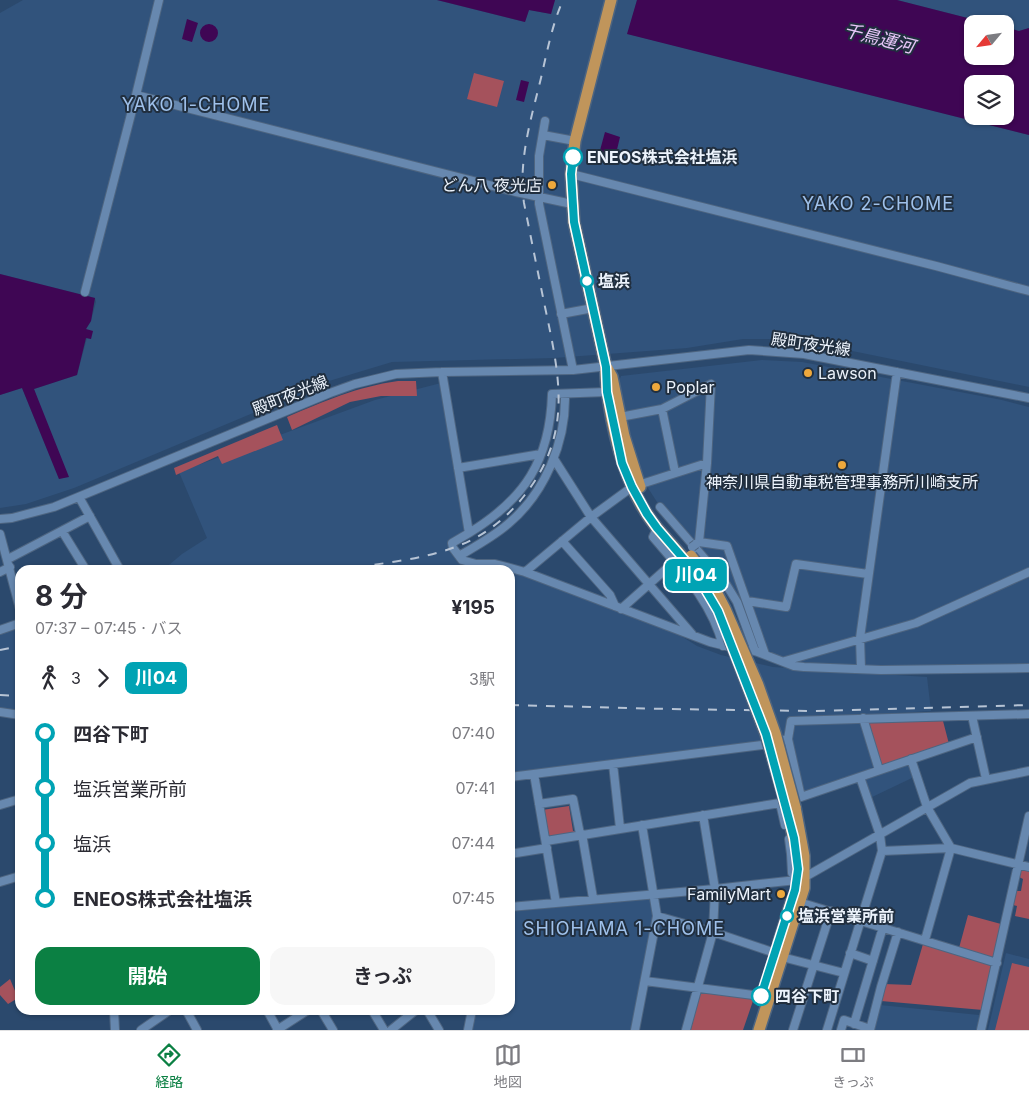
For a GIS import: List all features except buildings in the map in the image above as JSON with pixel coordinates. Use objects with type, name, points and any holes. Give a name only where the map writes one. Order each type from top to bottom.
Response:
[{"type":"highway","points":[[611,0],[575,141],[571,174],[572,204],[606,367],[607,392],[622,463],[661,521],[689,552],[711,582],[726,609],[758,685],[775,733],[791,803],[802,837],[799,902],[761,996],[750,1030]]},
{"type":"highway","points":[[606,367],[612,377],[636,486],[657,528],[689,552]]},
{"type":"highway","points":[[759,1030],[794,896],[801,878]]},
{"type":"street","points":[[85,292],[159,0]]},
{"type":"street","points":[[136,95],[540,198],[572,204]]},
{"type":"street","points":[[545,121],[539,156],[539,204],[573,370]]},
{"type":"street","points":[[543,135],[575,141]]},
{"type":"street","points":[[571,174],[1029,291]]},
{"type":"street","points":[[561,314],[593,308]]},
{"type":"street","name":"殿町夜光線","points":[[0,519],[41,511],[350,386],[396,374],[573,370],[739,351],[775,351],[804,354],[1029,398]]},
{"type":"street","points":[[442,372],[469,533]]},
{"type":"street","points":[[861,669],[860,638],[897,372]]},
{"type":"street","points":[[620,416],[662,409],[711,384],[707,463],[689,552],[687,576],[699,592],[716,625],[723,646]]},
{"type":"street","points":[[499,565],[476,564],[462,560],[453,548],[452,542],[491,520],[511,502],[528,480],[541,454],[549,428],[552,394],[607,392]]},
{"type":"street","points":[[460,556],[498,532],[532,498],[554,459],[566,413],[565,394]]},
{"type":"street","points":[[662,409],[675,472]]},
{"type":"street","points":[[458,468],[541,454]]},
{"type":"street","points":[[554,459],[591,517],[693,636]]},
{"type":"street","points":[[525,572],[591,517],[636,486],[707,463]]},
{"type":"street","points":[[79,497],[117,565]]},
{"type":"street","points":[[660,507],[724,581],[737,602],[756,651]]},
{"type":"street","points":[[0,572],[9,563],[90,516]]},
{"type":"street","points":[[62,531],[83,565]]},
{"type":"street","points":[[0,534],[15,588]]},
{"type":"street","points":[[562,541],[610,595],[618,608]]},
{"type":"street","points":[[618,608],[689,552],[727,546],[765,654]]},
{"type":"street","points":[[746,601],[786,607],[796,564],[868,574]]},
{"type":"street","points":[[515,569],[693,636],[738,650],[756,651],[794,666],[861,669],[1029,668]]},
{"type":"street","points":[[783,661],[916,623],[1029,572]]},
{"type":"street","points":[[0,630],[15,625]]},
{"type":"street","points":[[0,712],[15,714]]},
{"type":"street","points":[[801,878],[792,873],[792,854],[789,839],[791,803],[788,739],[791,721],[1029,714]]},
{"type":"street","points":[[972,716],[986,779]]},
{"type":"street","points":[[863,718],[879,770]]},
{"type":"street","points":[[515,853],[581,834],[791,803],[879,770],[977,737]]},
{"type":"street","points":[[515,776],[762,745],[788,739]]},
{"type":"street","points":[[911,760],[927,808],[951,848],[925,940]]},
{"type":"street","points":[[613,764],[620,828]]},
{"type":"street","points":[[515,907],[593,898],[654,896],[801,878],[970,783],[1029,771]]},
{"type":"street","points":[[534,774],[556,903]]},
{"type":"street","points":[[827,1030],[882,851],[880,835],[860,777]]},
{"type":"street","points":[[539,804],[573,799],[593,898]]},
{"type":"street","points":[[0,805],[15,800]]},
{"type":"street","points":[[686,1030],[713,932],[715,889],[703,815]]},
{"type":"street","points":[[981,1030],[1029,816]]},
{"type":"street","points":[[635,1030],[657,916],[642,825]]},
{"type":"street","points":[[882,851],[951,848],[1029,867]]},
{"type":"street","points":[[0,882],[15,878]]},
{"type":"street","points":[[799,902],[997,963]]},
{"type":"street","points":[[793,1030],[831,911]]},
{"type":"street","points":[[657,916],[713,932],[778,955],[844,973]]},
{"type":"street","points":[[854,1024],[883,927]]},
{"type":"street","points":[[841,1030],[844,1020],[870,1030],[880,987],[898,932]]},
{"type":"street","points":[[850,954],[873,961]]},
{"type":"street","points":[[645,981],[761,996]]},
{"type":"street","points":[[866,983],[880,987]]},
{"type":"street","points":[[114,1015],[115,1030]]},
{"type":"street","points":[[141,1030],[163,1015]]},
{"type":"street","points":[[189,1015],[197,1030]]},
{"type":"street","points":[[270,1015],[278,1030],[300,1015]]},
{"type":"street","points":[[324,1015],[333,1030]]},
{"type":"street","points":[[375,1015],[384,1030]]},
{"type":"street","points":[[392,1030],[410,1015]]},
{"type":"street","points":[[430,1015],[439,1030]]},
{"type":"street","points":[[468,1030],[471,1015]]},
{"type":"shaded area","points":[[23,0],[437,0],[525,22],[529,10],[551,14],[555,0],[637,0],[628,34],[964,119],[964,125],[989,125],[1029,135],[1029,387],[813,343],[768,339],[743,339],[687,348],[554,358],[392,362],[329,381],[74,488],[26,504],[0,508],[0,395],[22,388],[59,479],[62,478],[34,389],[77,375],[87,338],[91,339],[86,329],[91,321],[96,302],[95,298],[0,274],[0,13]]},
{"type":"shaded area","points":[[897,0],[1029,0],[1029,28],[1019,31],[1014,30],[1014,15],[964,15],[964,17]]},
{"type":"shaded area","points":[[474,73],[504,81],[497,107],[467,99]]},
{"type":"shaded area","points":[[762,360],[802,362],[1002,400],[1029,407],[1029,665],[866,667],[794,664],[789,658],[769,655],[756,647],[737,598],[657,502],[640,473],[628,430],[619,381],[621,376]]},
{"type":"shaded area","points":[[398,381],[416,381],[417,396],[381,396],[350,402],[292,430],[287,417],[354,391]]},
{"type":"shaded area","points":[[441,383],[465,531],[453,537],[448,543],[454,554],[462,562],[476,565],[169,565],[207,538],[179,472],[375,400]]},
{"type":"shaded area","points":[[277,425],[283,440],[222,464],[218,456],[176,475],[174,468]]},
{"type":"shaded area","points":[[515,574],[552,585],[670,629],[697,646],[721,655],[773,667],[927,677],[931,711],[787,719],[784,735],[762,742],[515,774]]},
{"type":"shaded area","points":[[15,628],[15,710],[0,708],[0,633]]},
{"type":"shaded area","points":[[943,721],[949,744],[884,766],[881,764],[867,724],[869,722]]},
{"type":"shaded area","points":[[794,723],[862,723],[876,769],[802,795],[791,743]]},
{"type":"shaded area","points":[[910,764],[914,777],[870,798],[864,778]]},
{"type":"shaded area","points":[[569,806],[573,831],[577,832],[549,838],[546,836],[542,810]]},
{"type":"shaded area","points":[[1022,868],[1029,870],[1029,919],[1015,916],[1017,906],[1013,905],[1016,891],[1021,891],[1023,879],[1019,877]]},
{"type":"shaded area","points":[[652,899],[655,916],[632,1030],[471,1030],[474,1015],[515,1015],[515,912]]},
{"type":"shaded area","points":[[968,915],[1001,924],[995,957],[992,959],[959,948]]},
{"type":"shaded area","points":[[923,944],[993,966],[983,1010],[881,1001],[884,984],[911,985]]},
{"type":"shaded area","points":[[1006,953],[1029,959],[1029,1030],[988,1030]]},
{"type":"shaded area","points":[[1012,963],[1029,967],[1029,1030],[995,1030]]},
{"type":"shaded area","points":[[10,979],[15,991],[15,1000],[8,1004],[0,995],[0,987]]},
{"type":"shaded area","points":[[699,992],[754,998],[743,1030],[688,1030]]},
{"type":"shaded area","points":[[880,1005],[979,1015],[981,1018],[978,1030],[871,1030]]},
{"type":"water","points":[[437,0],[555,0],[551,14],[529,10],[525,22]]},
{"type":"water","name":"千鳥運河","points":[[637,0],[897,0],[964,17],[964,65],[1014,65],[1014,30],[1019,31],[1029,28],[1029,135],[989,125],[1014,125],[1014,75],[964,75],[964,119],[627,34]]},
{"type":"water","points":[[187,19],[198,23],[192,42],[182,39]]},
{"type":"water","points":[[205,24],[213,24],[218,29],[216,40],[205,42],[200,37],[200,29]]},
{"type":"water","points":[[521,80],[529,82],[524,102],[516,100]]},
{"type":"water","points":[[605,132],[620,137],[615,158],[599,154]]},
{"type":"water","points":[[0,274],[95,298],[91,321],[86,329],[93,331],[91,339],[86,338],[77,375],[34,389],[69,477],[59,479],[22,388],[0,395]]},
{"type":"railway","points":[[372,565],[428,555],[455,547],[484,533],[502,520],[524,496],[540,473],[550,450],[556,428],[558,382],[555,358],[524,203],[523,172],[526,140],[533,109],[553,29],[563,0]]},
{"type":"railway","points":[[0,650],[15,647]]},
{"type":"railway","points":[[0,695],[15,696]]},
{"type":"railway","points":[[515,705],[814,711],[1029,705]]},
{"type":"bus line","name":"川04","points":[[573,157],[571,174],[574,222],[606,367],[607,392],[622,463],[632,487],[647,514],[695,572],[718,611],[766,734],[776,764],[794,838],[798,869],[794,896],[761,996]]},
{"type":"place","name":"ENEOS株式会社塩浜","points":[[573,157]]},
{"type":"place","name":"どん八 夜光店","points":[[552,185]]},
{"type":"place","name":"塩浜","points":[[587,281]]},
{"type":"place","name":"Lawson","points":[[808,373]]},
{"type":"place","name":"Poplar","points":[[656,387]]},
{"type":"place","name":"神奈川県自動車税管理事務所川崎支所","points":[[842,465]]},
{"type":"place","name":"FamilyMart","points":[[781,894]]},
{"type":"place","name":"塩浜営業所前","points":[[787,916]]},
{"type":"place","name":"四谷下町","points":[[761,996]]},
{"type":"district","name":"YAKO 1-CHOME","points":[[196,104]]},
{"type":"district","name":"YAKO 2-CHOME","points":[[878,203]]},
{"type":"district","name":"SHIOHAMA 1-CHOME","points":[[624,928]]}]
